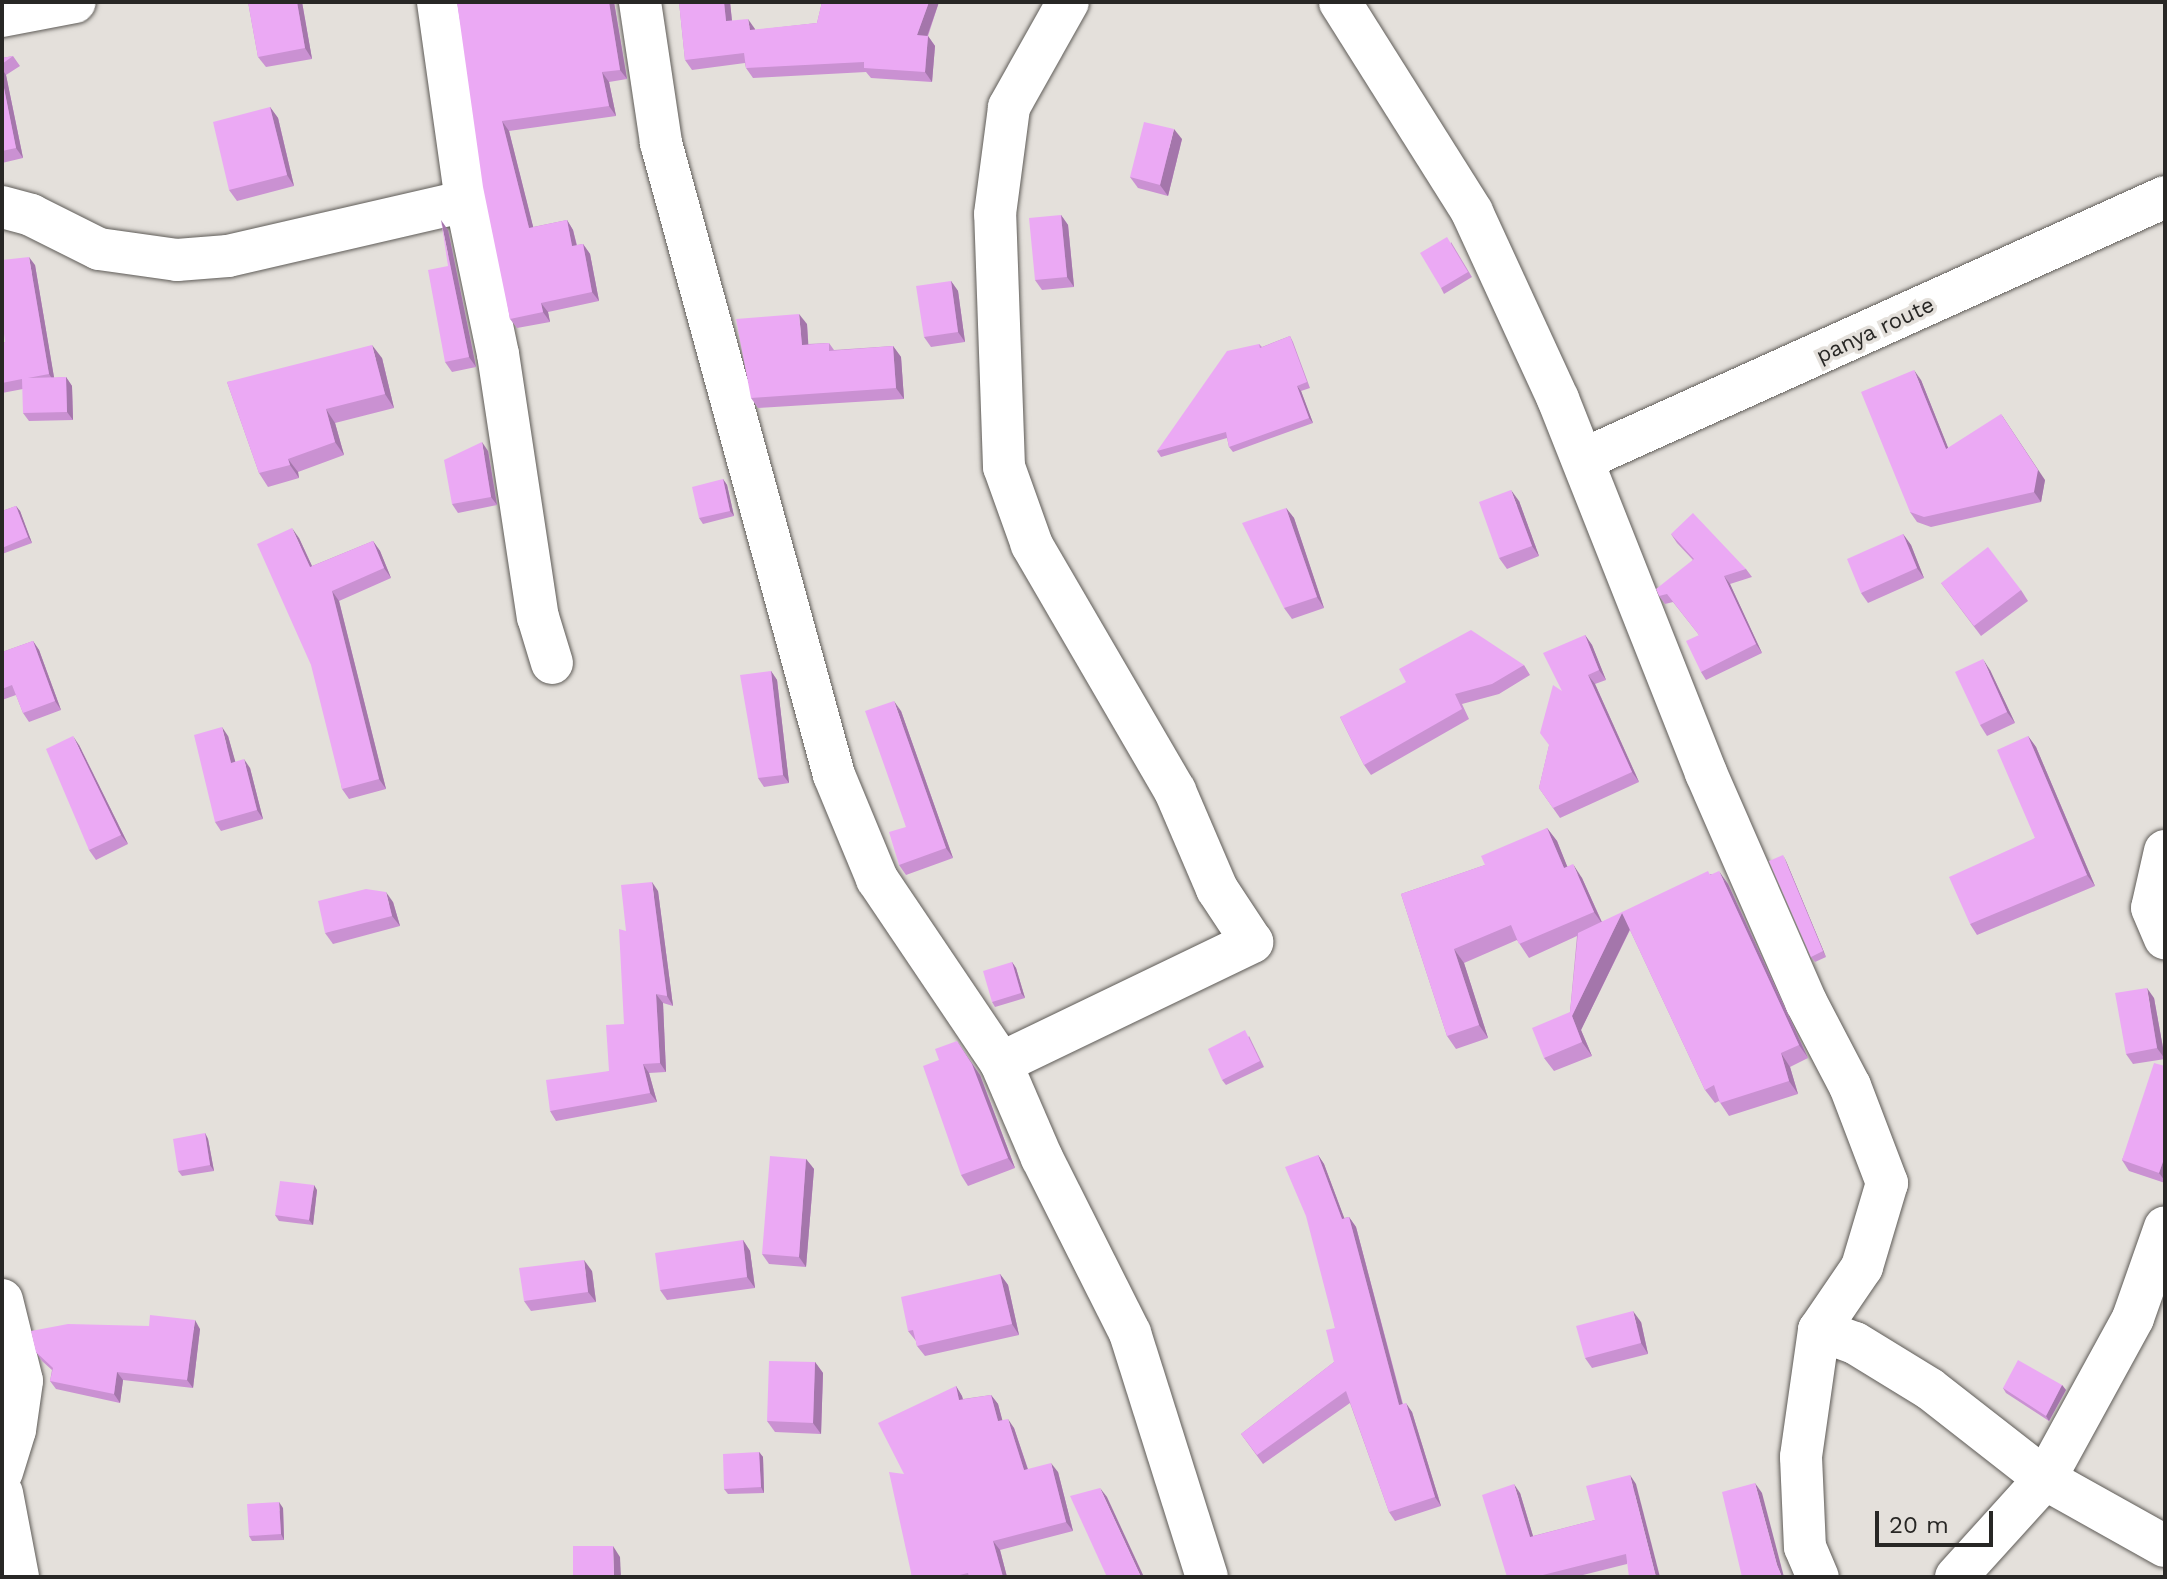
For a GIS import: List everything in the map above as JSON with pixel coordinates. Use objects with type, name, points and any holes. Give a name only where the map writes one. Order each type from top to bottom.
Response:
[{"type":"street","points":[[2,16],[75,2]]},
{"type":"street","points":[[438,2],[466,201],[498,354],[538,617],[552,663]]},
{"type":"street","points":[[640,2],[661,143],[834,775],[877,879],[1001,1063],[1042,1158],[1130,1333],[1207,1577]]},
{"type":"street","points":[[1001,1063],[1252,942],[1217,889],[1175,791],[1032,545],[1004,467],[995,214],[1009,107],[1068,2]]},
{"type":"street","points":[[1340,2],[1472,212],[1584,459],[1706,773],[1806,1002],[1850,1086],[1887,1183],[1862,1267],[1819,1330],[1801,1457],[1805,1547],[1818,1577]]},
{"type":"street","name":"panya route","points":[[1584,459],[2165,197]]},
{"type":"street","points":[[2,207],[31,215],[99,249],[177,260],[228,256],[466,201]]},
{"type":"street","points":[[2165,851],[2152,908],[2165,938]]},
{"type":"street","points":[[1956,1577],[2045,1479],[2133,1318],[2165,1229]]},
{"type":"street","points":[[2,1300],[22,1381],[15,1430],[2,1472]]},
{"type":"street","points":[[1819,1330],[1855,1343],[1930,1389],[2045,1479],[2165,1546]]},
{"type":"street","points":[[2,1493],[18,1577]]},
{"type":"building","points":[[248,2],[297,2],[305,48],[258,57]]},
{"type":"building","points":[[457,2],[609,2],[620,70],[602,72],[609,106],[502,121],[529,228],[567,220],[572,246],[583,244],[592,292],[541,303],[543,312],[510,319],[483,187]]},
{"type":"building","points":[[679,2],[724,2],[726,21],[748,19],[750,30],[817,23],[822,2],[929,2],[917,35],[928,36],[925,72],[864,68],[864,62],[746,68],[744,53],[685,60]]},
{"type":"building","points":[[2,78],[16,148],[2,151]]},
{"type":"building","points":[[270,107],[287,175],[229,190],[213,122]]},
{"type":"building","points":[[1144,122],[1174,129],[1160,185],[1130,177]]},
{"type":"building","points":[[1061,215],[1067,277],[1035,280],[1029,218]]},
{"type":"building","points":[[441,220],[469,357],[445,362],[428,270],[448,266]]},
{"type":"building","points":[[1447,237],[1468,272],[1441,288],[1420,253]]},
{"type":"building","points":[[29,257],[49,374],[28,378],[66,377],[67,412],[23,413],[22,379],[2,383],[2,343],[5,342],[2,260]]},
{"type":"building","points":[[951,281],[958,332],[924,337],[916,286]]},
{"type":"building","points":[[799,314],[802,345],[829,343],[829,351],[893,346],[896,388],[751,398],[736,319]]},
{"type":"building","points":[[1290,336],[1307,382],[1297,386],[1309,418],[1229,447],[1226,432],[1157,451],[1227,351],[1259,344],[1260,348]]},
{"type":"building","points":[[372,345],[385,394],[326,409],[335,442],[288,459],[290,465],[259,473],[227,382]]},
{"type":"building","points":[[1914,370],[1946,449],[2001,414],[2038,470],[2034,492],[1924,517],[1910,512],[1861,392]]},
{"type":"building","points":[[482,442],[491,497],[452,504],[444,460]]},
{"type":"building","points":[[723,479],[730,511],[699,518],[692,487]]},
{"type":"building","points":[[1511,490],[1532,546],[1499,558],[1479,502]]},
{"type":"building","points":[[16,506],[28,537],[2,548],[2,511]]},
{"type":"building","points":[[1286,508],[1317,597],[1284,608],[1242,523]]},
{"type":"building","points":[[1693,513],[1746,569],[1724,576],[1756,644],[1701,672],[1686,641],[1699,635],[1667,594],[1659,596],[1656,589],[1694,559],[1671,534]]},
{"type":"building","points":[[292,528],[310,567],[373,541],[384,568],[332,591],[379,779],[342,789],[311,665],[257,544]]},
{"type":"building","points":[[1903,534],[1917,568],[1861,593],[1847,559]]},
{"type":"building","points":[[1988,547],[2021,590],[1974,626],[1941,583]]},
{"type":"building","points":[[1471,630],[1524,665],[1492,684],[1455,694],[1462,709],[1364,765],[1340,717],[1406,682],[1399,669]]},
{"type":"building","points":[[1585,635],[1599,670],[1588,675],[1632,772],[1553,808],[1539,788],[1549,745],[1540,733],[1553,685],[1562,691],[1543,653]]},
{"type":"building","points":[[33,641],[55,701],[23,713],[12,685],[2,689],[2,652]]},
{"type":"building","points":[[1983,659],[2007,712],[1980,725],[1955,672]]},
{"type":"building","points":[[771,671],[783,775],[758,778],[740,675]]},
{"type":"building","points":[[894,701],[946,848],[899,865],[889,832],[906,827],[865,711]]},
{"type":"building","points":[[222,727],[231,763],[244,759],[257,810],[215,822],[194,735]]},
{"type":"building","points":[[73,736],[121,835],[89,850],[46,749]]},
{"type":"building","points":[[2028,736],[2087,875],[1970,924],[1949,877],[2035,838],[1997,750]]},
{"type":"building","points":[[1547,828],[1564,868],[1573,864],[1594,912],[1519,944],[1511,925],[1454,949],[1479,1025],[1447,1036],[1401,894],[1485,865],[1481,856]]},
{"type":"building","points":[[1783,855],[1823,951],[1811,957],[1769,861]]},
{"type":"building","points":[[1708,871],[1710,875],[1719,871],[1799,1045],[1781,1053],[1789,1081],[1720,1103],[1714,1085],[1705,1090],[1622,913],[1572,1016],[1582,1042],[1544,1058],[1532,1028],[1570,1012],[1578,933]]},
{"type":"building","points":[[652,882],[667,996],[656,994],[660,1063],[643,1064],[650,1093],[550,1111],[546,1080],[609,1071],[606,1025],[624,1024],[619,929],[626,931],[621,885]]},
{"type":"building","points":[[366,889],[386,892],[392,916],[325,933],[318,901]]},
{"type":"building","points":[[1012,962],[1021,993],[992,1002],[983,971]]},
{"type":"building","points":[[2147,988],[2157,1048],[2126,1054],[2115,993]]},
{"type":"building","points":[[1245,1030],[1260,1061],[1222,1080],[1208,1049]]},
{"type":"building","points":[[957,1041],[972,1064],[1008,1158],[961,1175],[923,1066],[939,1060],[935,1049]]},
{"type":"building","points":[[2154,1063],[2165,1066],[2165,1156],[2159,1173],[2122,1160]]},
{"type":"building","points":[[205,1133],[210,1165],[178,1171],[173,1139]]},
{"type":"building","points":[[1318,1155],[1342,1219],[1349,1217],[1399,1405],[1406,1403],[1435,1497],[1389,1512],[1346,1391],[1257,1455],[1241,1434],[1334,1362],[1326,1330],[1335,1328],[1306,1216],[1285,1167]]},
{"type":"building","points":[[770,1156],[806,1159],[799,1257],[762,1254]]},
{"type":"building","points":[[280,1181],[314,1185],[309,1220],[275,1215]]},
{"type":"building","points":[[743,1240],[747,1277],[660,1290],[655,1253]]},
{"type":"building","points":[[584,1260],[588,1292],[524,1301],[519,1268]]},
{"type":"building","points":[[1000,1274],[1012,1324],[917,1346],[913,1330],[908,1331],[901,1297]]},
{"type":"building","points":[[1633,1311],[1641,1343],[1585,1358],[1576,1326]]},
{"type":"building","points":[[150,1315],[195,1320],[187,1380],[117,1372],[114,1394],[50,1381],[53,1368],[36,1352],[31,1331],[68,1324],[149,1326]]},
{"type":"building","points":[[2018,1360],[2062,1385],[2046,1416],[2003,1388]]},
{"type":"building","points":[[769,1361],[815,1362],[813,1423],[767,1421]]},
{"type":"building","points":[[956,1386],[959,1400],[991,1395],[998,1421],[1008,1419],[1024,1470],[1051,1463],[1066,1522],[993,1541],[1003,1577],[969,1577],[968,1573],[951,1577],[912,1577],[889,1472],[904,1474],[878,1423]]},
{"type":"building","points":[[759,1452],[761,1487],[724,1489],[723,1454]]},
{"type":"building","points":[[1630,1475],[1656,1577],[1629,1577],[1626,1554],[1535,1577],[1507,1577],[1482,1495],[1514,1484],[1530,1537],[1595,1520],[1586,1486]]},
{"type":"building","points":[[1755,1483],[1782,1577],[1742,1577],[1722,1492]]},
{"type":"building","points":[[1100,1488],[1141,1577],[1107,1577],[1070,1496]]},
{"type":"building","points":[[279,1502],[281,1534],[249,1536],[247,1504]]},
{"type":"building","points":[[573,1546],[613,1546],[614,1577],[573,1577]]}]
